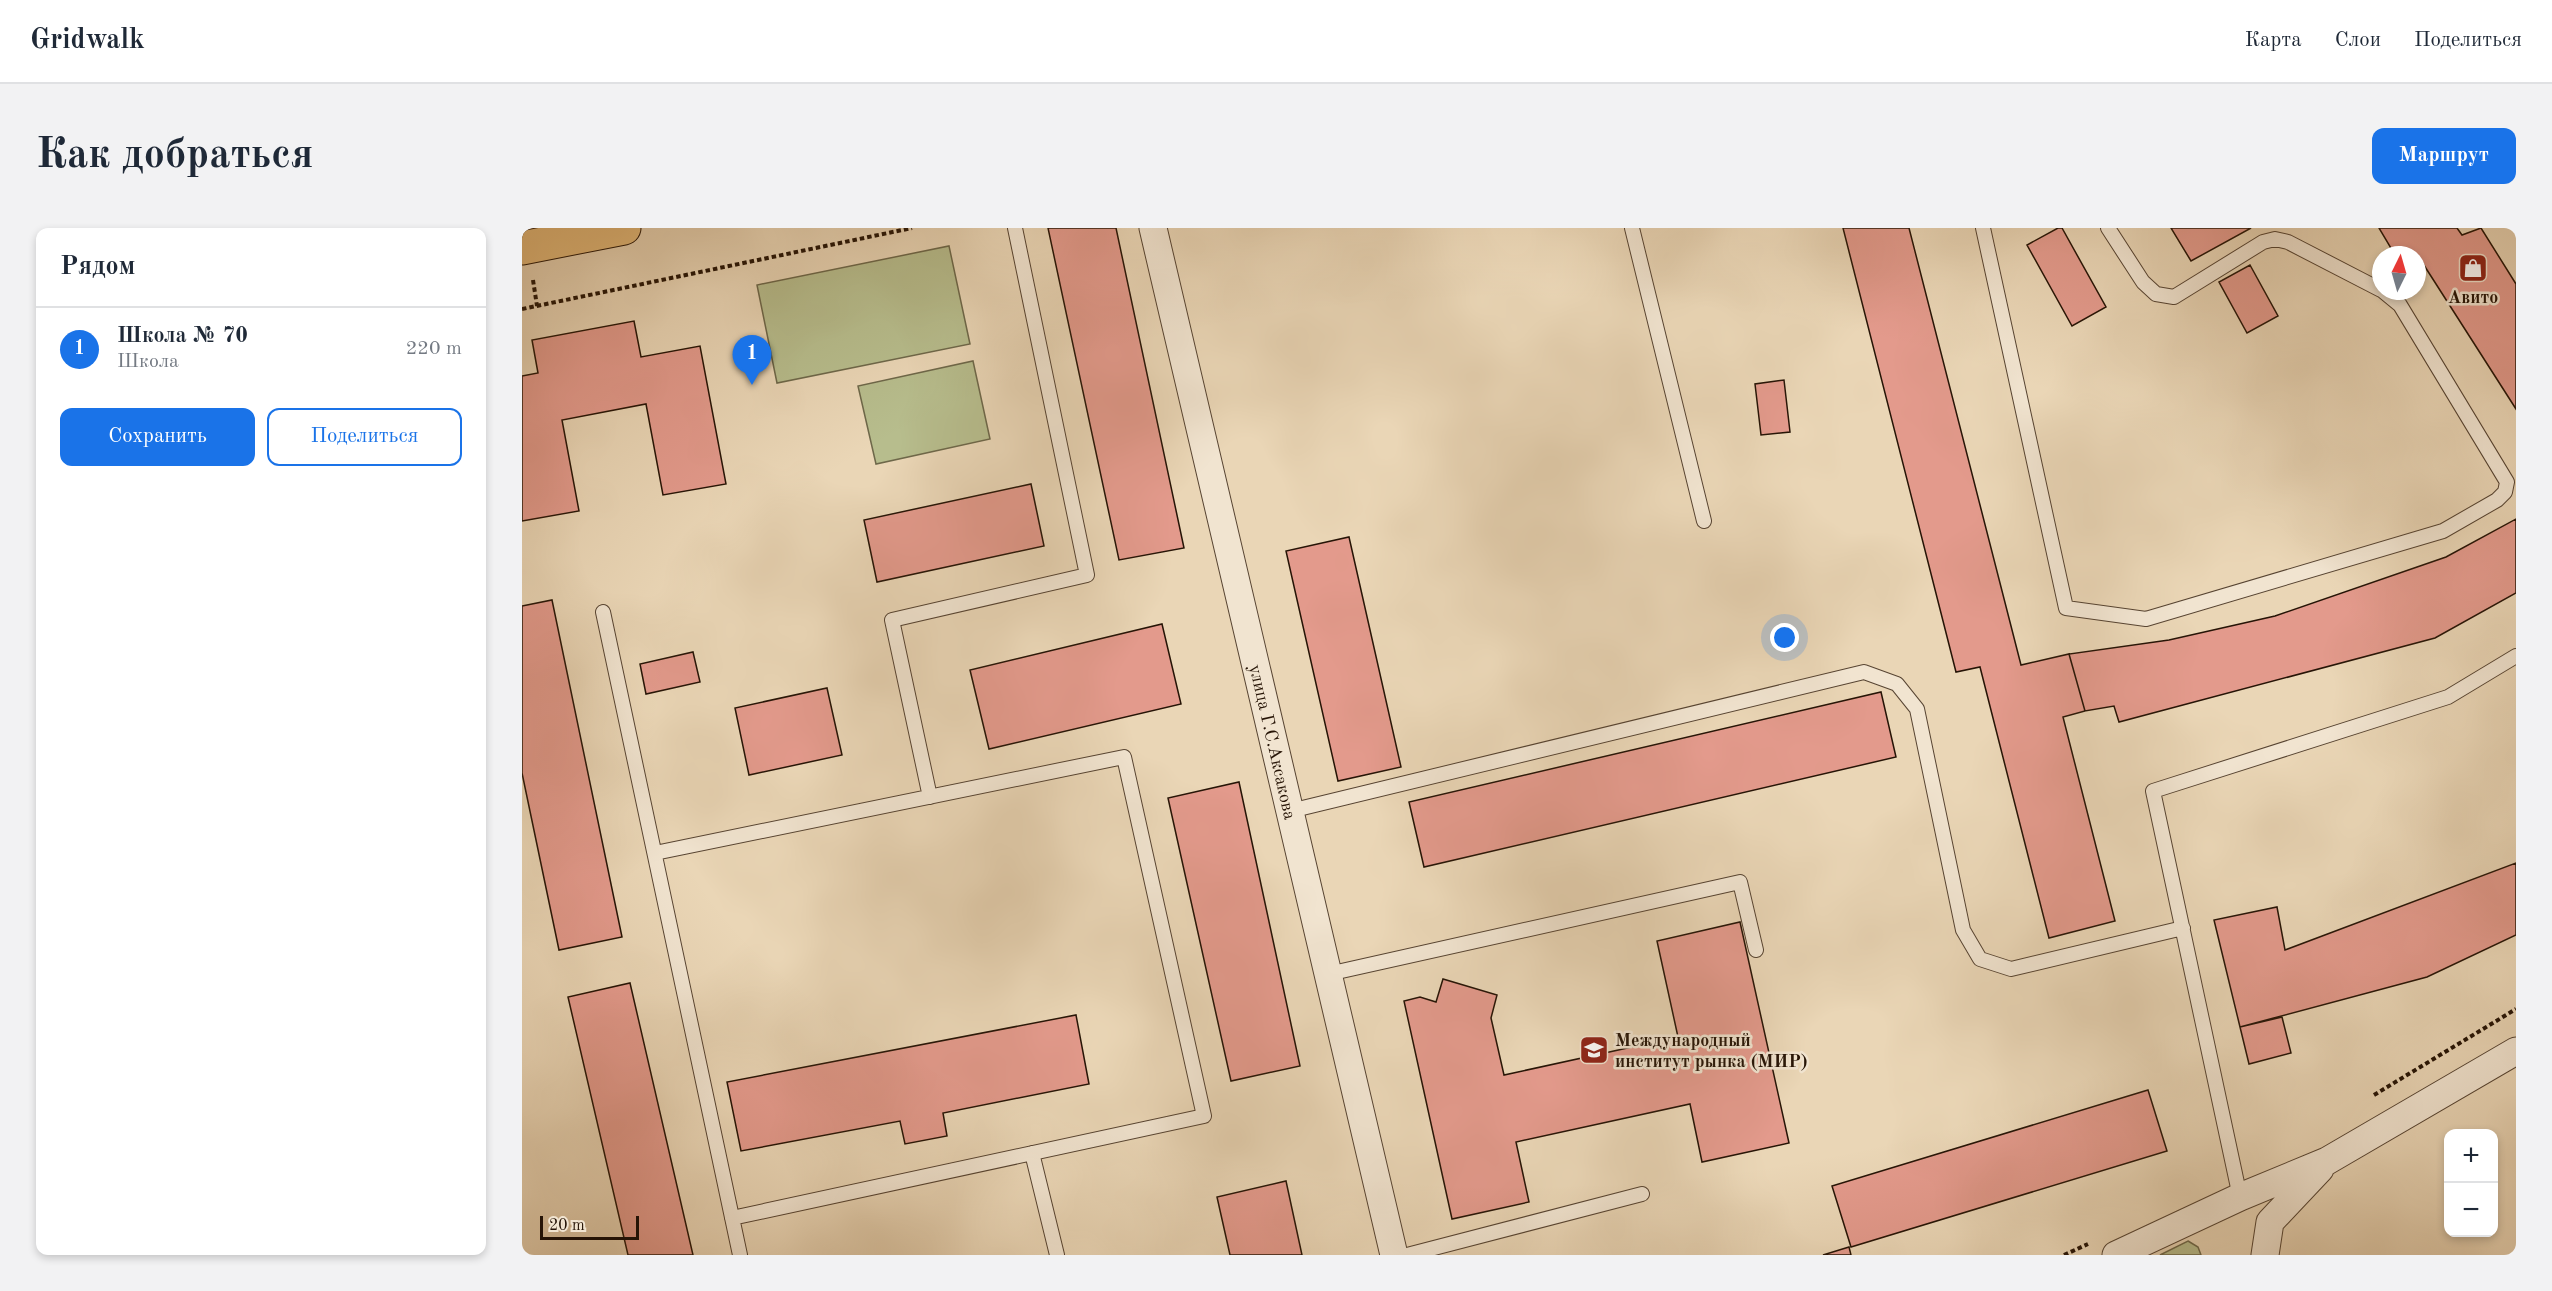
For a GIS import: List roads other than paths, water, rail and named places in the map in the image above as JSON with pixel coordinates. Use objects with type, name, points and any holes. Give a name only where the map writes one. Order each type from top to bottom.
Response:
[{"type":"main road","points":[[522,248],[624,228]]},
{"type":"street","name":"улица Г.С.Аксакова","points":[[1153,228],[1394,1255]]},
{"type":"street","points":[[2116,1255],[2240,1197],[2327,1161],[2516,1051]]},
{"type":"street","points":[[2265,1255],[2270,1222],[2327,1161]]},
{"type":"lane","points":[[930,797],[892,620],[1087,575],[1015,228]]},
{"type":"lane","points":[[1632,228],[1704,520]]},
{"type":"lane","points":[[1983,228],[2066,608],[2146,619],[2443,531],[2497,500],[2505,492],[2507,482],[2400,305],[2394,300]]},
{"type":"lane","points":[[2108,228],[2143,282],[2156,294],[2174,297],[2263,242],[2275,239],[2288,242],[2372,286]]},
{"type":"lane","points":[[603,612],[740,1255]]},
{"type":"lane","points":[[2240,1197],[2153,791],[2448,697],[2516,656]]},
{"type":"lane","points":[[1290,811],[1864,672],[1897,684],[1917,708],[1963,930],[1980,959],[2011,969],[2183,927]]},
{"type":"lane","points":[[655,853],[1124,757],[1204,1116],[732,1218]]},
{"type":"lane","points":[[1328,974],[1740,882],[1756,950]]},
{"type":"lane","points":[[1032,1153],[1057,1255]]},
{"type":"lane","points":[[1407,1255],[1642,1194]]},
{"type":"place","name":"Авито","points":[[2473,268]]},
{"type":"place","name":"Школа № 70","points":[[752,385]]},
{"type":"place","name":"Международный институт рынка (МИР)","points":[[1594,1050]]}]
